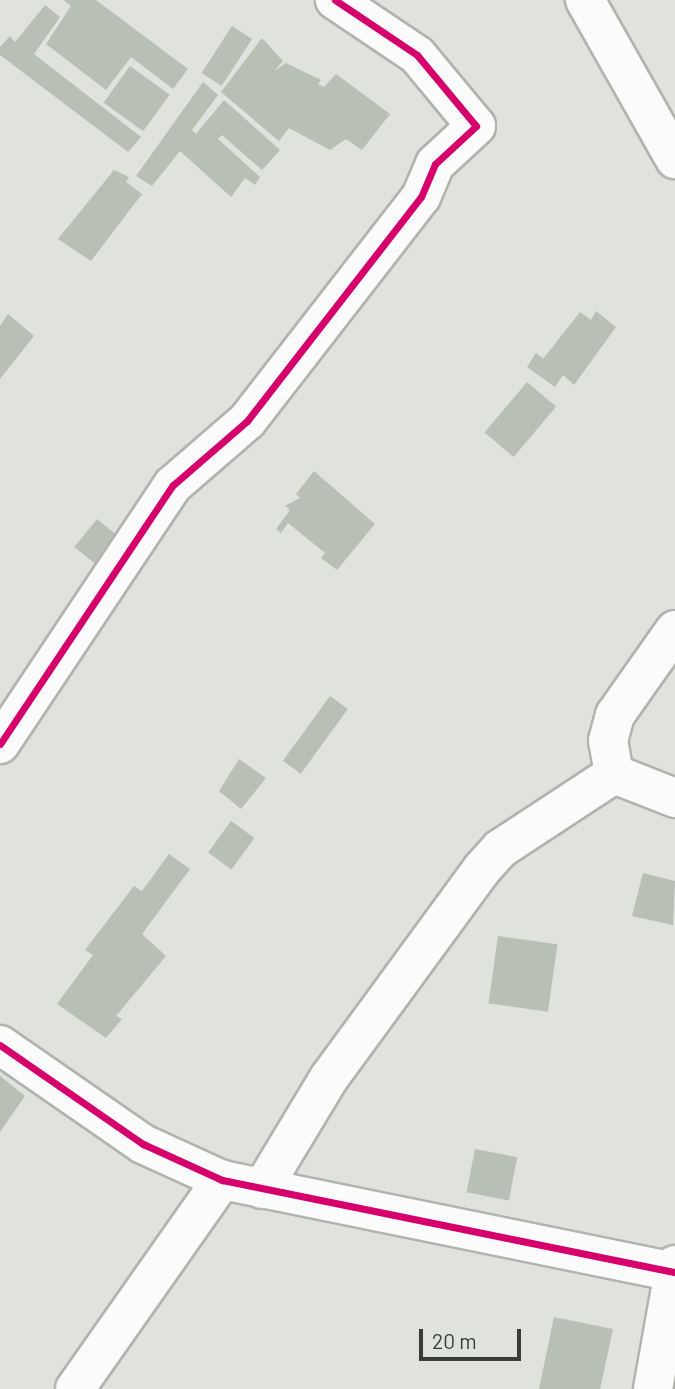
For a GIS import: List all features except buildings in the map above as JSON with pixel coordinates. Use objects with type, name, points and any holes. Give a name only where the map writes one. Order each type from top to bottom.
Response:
[{"type":"street","points":[[0,744],[173,485],[247,421],[421,197],[435,164],[476,126],[417,55],[335,0]]},
{"type":"street","points":[[585,0],[675,159]]},
{"type":"street","points":[[614,774],[608,741],[615,715],[675,630]]},
{"type":"street","points":[[614,774],[675,798]]},
{"type":"street","points":[[262,1189],[329,1078],[482,869],[525,831],[614,774]]},
{"type":"street","points":[[0,1045],[144,1144],[222,1180],[674,1270],[653,1389]]},
{"type":"street","points":[[75,1389],[222,1180]]},
{"type":"cycle path","points":[[0,744],[173,485],[247,421],[421,197],[435,164],[476,126],[417,55],[335,0]]},
{"type":"cycle path","points":[[0,1045],[143,1144],[222,1180],[675,1272]]}]
